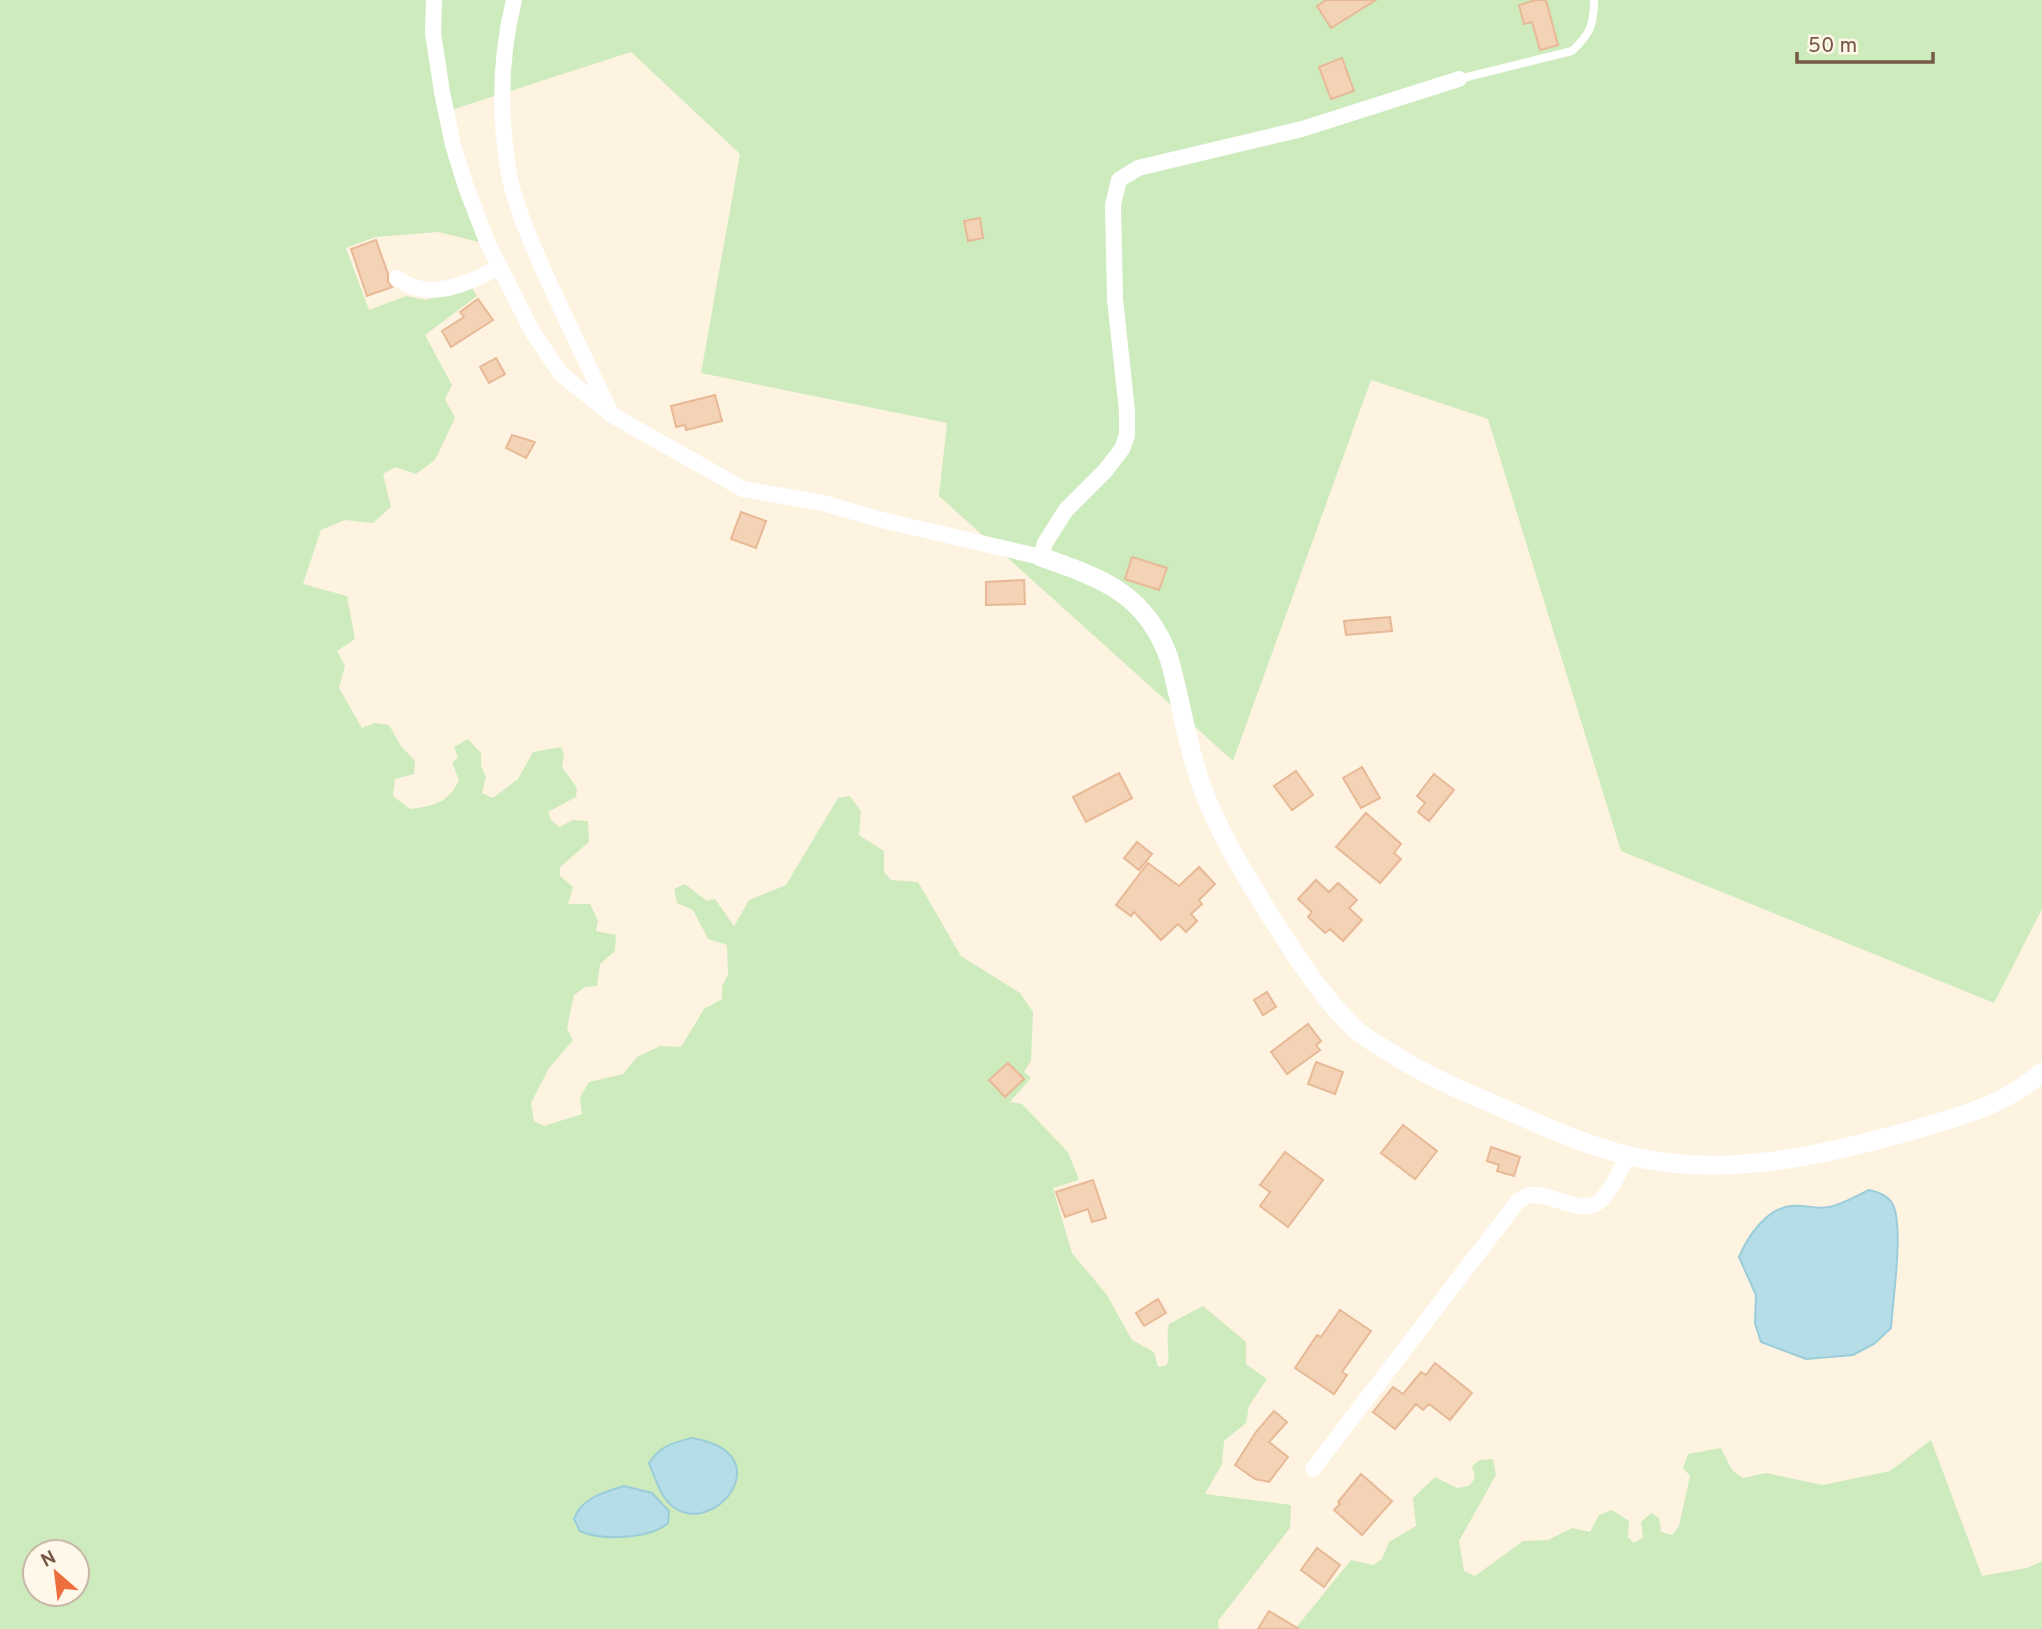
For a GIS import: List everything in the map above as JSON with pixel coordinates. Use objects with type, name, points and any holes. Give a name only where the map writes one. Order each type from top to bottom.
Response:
[{"type":"street","points":[[434,0],[433,33],[453,145],[488,244],[533,333],[561,374],[612,415],[743,489],[823,503],[882,520],[1041,557],[1091,574],[1112,585],[1144,611],[1163,639],[1201,785],[1223,838],[1298,960],[1354,1029],[1411,1068],[1569,1136],[1628,1156],[1687,1164],[1761,1162],[1839,1150],[1973,1112],[2004,1099],[2042,1072]]},
{"type":"street","points":[[514,0],[505,33],[501,96],[508,171],[537,255],[612,415]]},
{"type":"street","points":[[1041,557],[1045,543],[1066,510],[1105,471],[1122,449],[1127,435],[1127,411],[1115,299],[1113,205],[1119,180],[1138,168],[1302,129],[1459,79]]},
{"type":"street","points":[[397,278],[414,289],[430,290],[471,282],[500,267]]},
{"type":"street","points":[[1313,1469],[1518,1201],[1528,1196],[1537,1196],[1579,1206],[1592,1205],[1602,1200],[1628,1156]]},
{"type":"lane","points":[[1459,79],[1572,51],[1586,38],[1594,20],[1594,0]]},
{"type":"green space","points":[[0,0],[2042,0],[2042,909],[1994,1003],[1621,851],[1488,419],[1371,380],[1233,761],[939,496],[947,423],[701,373],[740,154],[631,52],[442,113],[483,243],[438,232],[376,237],[346,248],[369,310],[406,296],[425,300],[472,288],[477,296],[425,335],[452,385],[445,399],[455,418],[435,460],[416,474],[395,467],[383,474],[391,507],[373,523],[345,520],[321,530],[303,584],[347,596],[355,639],[337,651],[345,666],[339,688],[362,728],[375,723],[389,725],[401,746],[415,761],[414,774],[395,779],[393,796],[410,809],[433,805],[455,788],[459,780],[452,762],[458,758],[454,747],[468,739],[481,753],[481,766],[486,777],[482,793],[493,798],[518,779],[533,752],[561,747],[564,754],[562,767],[577,788],[576,797],[548,812],[551,820],[559,827],[573,820],[588,821],[589,842],[560,867],[560,876],[573,887],[568,904],[590,904],[598,921],[596,931],[616,935],[615,951],[600,964],[597,986],[585,987],[574,995],[567,1028],[573,1040],[549,1068],[531,1103],[534,1121],[544,1126],[582,1114],[580,1097],[589,1082],[623,1074],[637,1057],[660,1046],[681,1047],[704,1009],[722,999],[722,986],[728,975],[727,945],[708,939],[693,910],[677,903],[674,889],[685,884],[707,901],[715,899],[734,926],[749,900],[786,885],[838,798],[850,796],[861,811],[859,835],[884,851],[884,872],[891,880],[918,882],[961,956],[1020,993],[1033,1012],[1031,1061],[1024,1072],[1031,1078],[1010,1102],[1022,1104],[1068,1152],[1079,1180],[1053,1188],[1072,1253],[1107,1295],[1132,1340],[1154,1352],[1158,1367],[1167,1365],[1169,1324],[1203,1306],[1246,1342],[1246,1364],[1267,1379],[1249,1406],[1246,1423],[1224,1441],[1222,1464],[1205,1494],[1291,1505],[1290,1528],[1218,1621],[1219,1629],[0,1629]]},
{"type":"green space","points":[[1931,1440],[1982,1576],[2027,1568],[2042,1561],[2042,1629],[1295,1629],[1351,1560],[1373,1565],[1382,1559],[1389,1542],[1416,1526],[1413,1498],[1435,1477],[1457,1488],[1469,1486],[1475,1478],[1472,1466],[1480,1460],[1493,1459],[1496,1475],[1459,1541],[1464,1571],[1475,1576],[1523,1541],[1548,1540],[1572,1528],[1590,1532],[1599,1515],[1612,1510],[1629,1521],[1628,1537],[1634,1543],[1643,1537],[1641,1522],[1651,1513],[1659,1518],[1661,1532],[1672,1535],[1679,1526],[1690,1476],[1683,1468],[1688,1454],[1721,1448],[1732,1470],[1743,1478],[1766,1473],[1823,1485],[1890,1471]]},
{"type":"water","points":[[1869,1190],[1890,1200],[1897,1218],[1898,1249],[1891,1328],[1874,1344],[1853,1355],[1806,1359],[1761,1342],[1755,1323],[1756,1295],[1739,1257],[1753,1232],[1766,1218],[1782,1208],[1829,1207]]},
{"type":"water","points":[[691,1438],[719,1446],[733,1459],[737,1475],[732,1490],[721,1503],[706,1512],[689,1513],[672,1506],[658,1486],[649,1463],[662,1449]]},
{"type":"water","points":[[624,1486],[652,1493],[669,1511],[668,1523],[650,1532],[626,1537],[600,1536],[580,1531],[574,1519],[582,1506],[594,1497]]},
{"type":"building","points":[[1326,0],[1376,0],[1331,28],[1317,6]]},
{"type":"building","points":[[1546,0],[1558,45],[1540,50],[1532,22],[1524,24],[1519,5]]},
{"type":"building","points":[[1342,58],[1354,91],[1331,99],[1319,67]]},
{"type":"building","points":[[980,218],[983,238],[968,241],[964,221]]},
{"type":"building","points":[[376,240],[388,274],[388,282],[392,287],[367,296],[351,249]]},
{"type":"building","points":[[478,299],[493,320],[451,347],[442,331],[464,317],[460,312]]},
{"type":"building","points":[[496,358],[505,374],[489,383],[480,367]]},
{"type":"building","points":[[715,395],[722,421],[686,430],[685,425],[676,427],[671,406]]},
{"type":"building","points":[[512,435],[535,442],[526,458],[506,448]]},
{"type":"building","points":[[741,512],[766,521],[756,548],[731,539]]},
{"type":"building","points":[[1132,557],[1167,568],[1159,590],[1125,579]]},
{"type":"building","points":[[1024,580],[1025,604],[986,605],[986,582]]},
{"type":"building","points":[[1390,617],[1392,631],[1346,635],[1344,621]]},
{"type":"building","points":[[1362,767],[1380,798],[1361,808],[1343,778]]},
{"type":"building","points":[[1296,771],[1313,795],[1292,810],[1274,786]]},
{"type":"building","points":[[1119,773],[1132,798],[1086,822],[1073,797]]},
{"type":"building","points":[[1434,774],[1454,790],[1429,821],[1418,812],[1425,803],[1417,796]]},
{"type":"building","points":[[1366,813],[1401,844],[1394,853],[1401,859],[1380,883],[1336,847]]},
{"type":"building","points":[[1137,842],[1152,854],[1139,870],[1124,858]]},
{"type":"building","points":[[1148,863],[1179,886],[1199,867],[1215,884],[1199,900],[1202,904],[1191,914],[1197,921],[1186,932],[1178,924],[1161,940],[1134,912],[1131,916],[1116,905]]},
{"type":"building","points":[[1316,880],[1329,892],[1338,883],[1357,900],[1349,908],[1362,920],[1343,941],[1330,929],[1325,933],[1308,917],[1312,912],[1298,899]]},
{"type":"building","points":[[1267,992],[1276,1007],[1263,1015],[1254,1000]]},
{"type":"building","points":[[1308,1024],[1321,1041],[1316,1045],[1320,1050],[1287,1074],[1271,1052]]},
{"type":"building","points":[[1316,1062],[1343,1072],[1335,1094],[1308,1084]]},
{"type":"building","points":[[1008,1063],[1024,1079],[1005,1097],[989,1080]]},
{"type":"building","points":[[1403,1125],[1437,1151],[1415,1179],[1381,1153]]},
{"type":"building","points":[[1491,1147],[1520,1157],[1514,1176],[1497,1171],[1499,1165],[1487,1161]]},
{"type":"building","points":[[1285,1152],[1323,1180],[1288,1227],[1260,1206],[1270,1192],[1260,1185]]},
{"type":"building","points":[[1093,1180],[1106,1218],[1092,1222],[1088,1209],[1065,1217],[1056,1192]]},
{"type":"building","points":[[1158,1299],[1166,1313],[1144,1326],[1136,1313]]},
{"type":"building","points":[[1340,1310],[1371,1331],[1342,1372],[1347,1375],[1334,1394],[1295,1368],[1317,1335],[1321,1337]]},
{"type":"building","points":[[1435,1363],[1472,1393],[1450,1420],[1429,1404],[1423,1410],[1416,1404],[1395,1429],[1373,1412],[1393,1387],[1403,1394],[1421,1372],[1426,1375]]},
{"type":"building","points":[[1274,1411],[1287,1422],[1269,1442],[1288,1457],[1269,1482],[1255,1479],[1235,1465],[1256,1432]]},
{"type":"building","points":[[1361,1474],[1392,1501],[1362,1535],[1334,1510]]},
{"type":"building","points":[[1317,1548],[1340,1565],[1324,1587],[1301,1570]]},
{"type":"building","points":[[1269,1611],[1299,1629],[1258,1629]]}]
